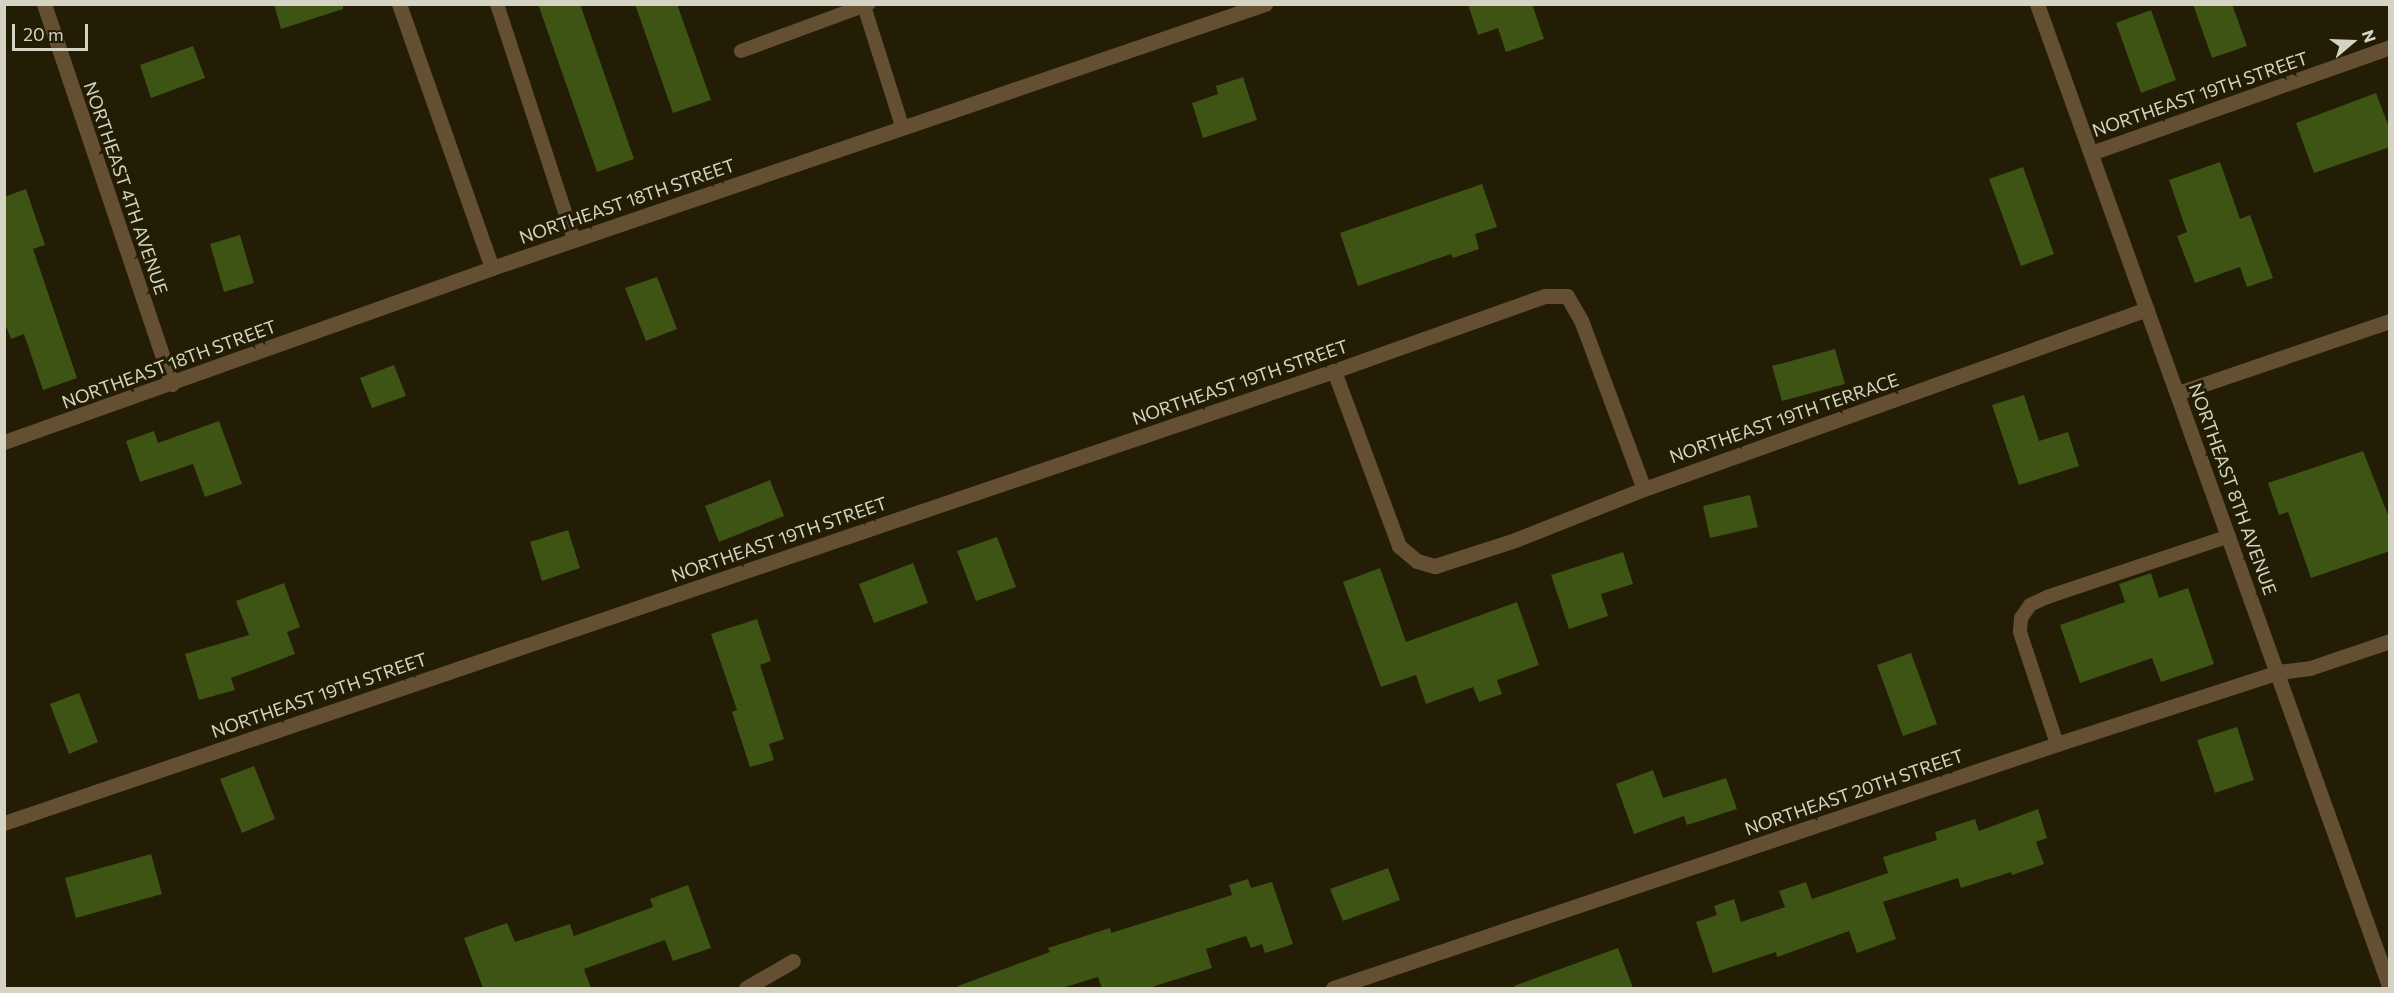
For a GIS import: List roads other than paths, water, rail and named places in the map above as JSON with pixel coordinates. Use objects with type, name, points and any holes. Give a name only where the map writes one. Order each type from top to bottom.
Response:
[{"type":"street","name":"NORTHEAST 4TH AVENUE","points":[[44,4],[172,384]]},
{"type":"street","points":[[399,4],[492,268]]},
{"type":"street","name":"NORTHEAST 8TH AVENUE","points":[[2037,4],[2390,988]]},
{"type":"street","name":"NORTHEAST 18TH STREET","points":[[4,442],[492,268],[1259,5]]},
{"type":"street","name":"NORTHEAST 19TH STREET","points":[[2091,153],[2390,47]]},
{"type":"street","name":"NORTHEAST 19TH STREET","points":[[4,823],[1334,371],[1545,296],[1567,296],[1581,320],[1644,489]]},
{"type":"street","name":"NORTHEAST 19TH TERRACE","points":[[1334,371],[1399,546],[1418,561],[1435,566],[1515,540],[1644,489],[2147,309]]},
{"type":"street","points":[[2178,393],[2390,321]]},
{"type":"street","name":"NORTHEAST 20TH STREET","points":[[1333,988],[2056,744],[2278,672],[2310,668],[2390,641]]},
{"type":"street","points":[[746,988],[793,960]]},
{"type":"lane","points":[[497,4],[574,240]]},
{"type":"lane","points":[[741,51],[866,5],[902,126]]},
{"type":"lane","points":[[2056,744],[2020,632],[2021,618],[2030,605],[2047,597],[2229,536]]}]
